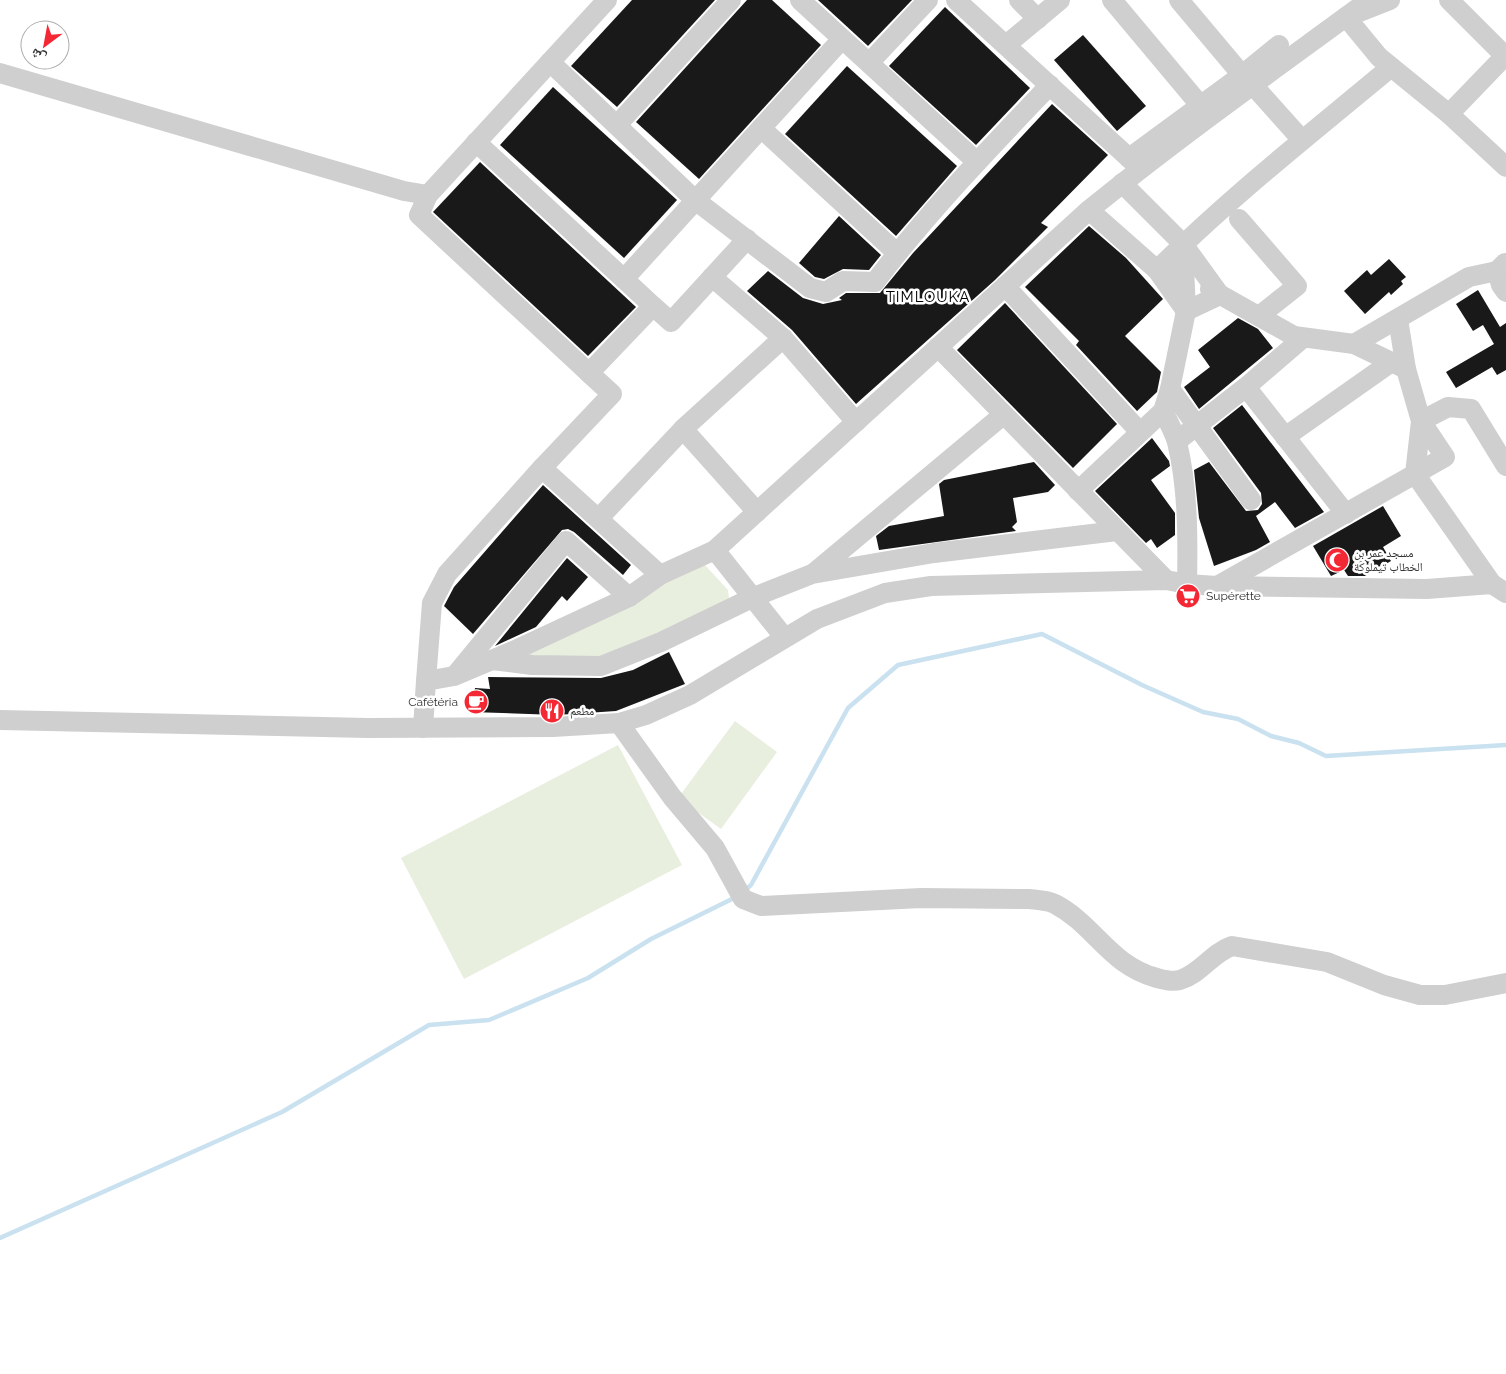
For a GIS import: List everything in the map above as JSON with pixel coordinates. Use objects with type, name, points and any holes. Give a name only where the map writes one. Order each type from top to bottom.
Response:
[{"type":"street","points":[[423,728],[432,603],[447,574],[542,468],[612,394],[419,215],[428,195],[607,0]]},
{"type":"street","points":[[617,125],[732,0]]},
{"type":"street","points":[[800,0],[977,162]]},
{"type":"street","points":[[869,63],[928,0]]},
{"type":"street","points":[[956,0],[1135,163]]},
{"type":"street","points":[[1019,0],[1038,19]]},
{"type":"street","points":[[1006,45],[1060,0]]},
{"type":"street","points":[[1112,0],[1200,105]]},
{"type":"street","points":[[1179,0],[1247,80],[1302,140]]},
{"type":"street","points":[[1135,163],[1247,80],[1346,17],[1369,0]]},
{"type":"street","points":[[1346,17],[1390,0]]},
{"type":"street","points":[[1448,114],[1505,56],[1449,0]]},
{"type":"street","points":[[1346,17],[1379,57],[1448,114],[1506,167]]},
{"type":"street","points":[[624,278],[842,39]]},
{"type":"street","points":[[426,681],[454,676],[629,597],[660,574],[715,550],[1005,286],[1122,183],[1135,163],[1200,105],[1247,80],[1279,45]]},
{"type":"street","points":[[550,62],[695,200],[810,288],[826,292],[843,281],[875,282],[897,253],[977,162],[1050,85]]},
{"type":"street","points":[[1157,270],[1182,244],[1302,140],[1391,67]]},
{"type":"street","points":[[0,73],[404,191],[428,195]]},
{"type":"street","points":[[761,128],[897,253]]},
{"type":"street","points":[[476,142],[671,322],[747,239]]},
{"type":"street","points":[[1122,183],[1182,244],[1220,295]]},
{"type":"street","points":[[1090,210],[1157,270],[1186,311]]},
{"type":"street","points":[[1239,219],[1298,286],[1259,316]]},
{"type":"street","points":[[1078,491],[1163,410],[1170,389],[1186,311],[1182,244]]},
{"type":"street","points":[[1354,344],[1469,277],[1501,267],[1500,285],[1506,292]]},
{"type":"street","points":[[1157,270],[1184,277],[1294,336],[1354,344],[1398,366]]},
{"type":"street","points":[[712,277],[782,338],[856,422]]},
{"type":"street","points":[[1005,286],[1140,432]]},
{"type":"street","points":[[1186,311],[1220,295]]},
{"type":"street","points":[[589,374],[653,306]]},
{"type":"street","points":[[1217,586],[1445,458],[1421,421],[1398,366],[1398,319]]},
{"type":"street","points":[[599,518],[683,428],[782,338]]},
{"type":"street","points":[[1177,441],[1246,387],[1303,338]]},
{"type":"street","points":[[938,347],[1166,580]]},
{"type":"street","points":[[1285,437],[1398,366]]},
{"type":"street","points":[[1246,387],[1346,514]]},
{"type":"street","points":[[1170,389],[1251,500]]},
{"type":"street","points":[[1421,421],[1448,407],[1471,409],[1506,466]]},
{"type":"street","points":[[1163,410],[1177,441],[1188,531],[1187,584]]},
{"type":"street","points":[[812,574],[1003,415]]},
{"type":"street","points":[[1421,421],[1415,474],[1499,588]]},
{"type":"street","points":[[683,428],[757,512]]},
{"type":"street","points":[[542,468],[660,574]]},
{"type":"street","points":[[490,660],[532,665],[600,666],[661,642],[754,597],[812,574],[934,553],[1117,532]]},
{"type":"street","points":[[454,676],[566,541],[629,597]]},
{"type":"street","points":[[715,550],[784,637]]},
{"type":"street","points":[[0,720],[423,728],[589,726],[619,723],[646,715],[684,698],[784,637],[842,608],[885,593],[906,589],[931,586],[1166,580],[1187,584],[1217,586],[1428,589],[1499,588]]},
{"type":"street","points":[[619,723],[672,797],[715,848],[743,899],[750,904],[761,906],[921,898],[1029,898],[1045,900],[1064,910],[1126,965],[1142,974],[1170,981],[1187,976],[1223,949],[1237,946],[1327,962],[1384,985],[1420,995],[1445,995],[1506,984]]},
{"type":"green space","points":[[703,563],[728,590],[729,598],[689,623],[603,662],[523,655]]},
{"type":"green space","points":[[735,721],[777,752],[721,829],[678,798]]},
{"type":"green space","points":[[618,745],[682,865],[464,979],[401,858]]},
{"type":"building","points":[[632,0],[715,0],[617,107],[571,66]]},
{"type":"building","points":[[747,0],[772,0],[821,45],[699,179],[636,122]]},
{"type":"building","points":[[818,0],[912,0],[868,46]]},
{"type":"building","points":[[945,7],[1030,88],[976,145],[889,66]]},
{"type":"building","points":[[1083,35],[1146,106],[1117,131],[1054,60]]},
{"type":"building","points":[[847,66],[957,166],[896,236],[785,134]]},
{"type":"building","points":[[553,87],[677,200],[624,258],[500,145]]},
{"type":"building","points":[[1052,104],[1108,155],[1041,223],[1048,227],[995,280],[856,404],[792,330],[747,291],[768,271],[803,298],[823,304],[842,300],[839,298],[846,293],[880,293],[913,253]]},
{"type":"building","points":[[480,162],[636,307],[588,356],[433,212]]},
{"type":"building","points":[[839,216],[881,255],[869,270],[843,269],[824,279],[815,277],[799,263]]},
{"type":"building","points":[[1089,226],[1126,258],[1163,299],[1125,336],[1161,372],[1157,392],[1137,411],[1076,345],[1079,341],[1025,287]]},
{"type":"building","points":[[1389,259],[1406,277],[1401,281],[1403,284],[1391,295],[1389,292],[1365,314],[1344,291],[1367,270],[1371,275]]},
{"type":"building","points":[[1478,290],[1500,327],[1506,323],[1506,370],[1497,375],[1492,367],[1456,388],[1446,372],[1494,344],[1483,325],[1473,331],[1456,304]]},
{"type":"building","points":[[1005,303],[1117,424],[1073,468],[957,350]]},
{"type":"building","points":[[1238,318],[1258,329],[1273,348],[1199,409],[1184,387],[1210,367],[1198,350]]},
{"type":"building","points":[[1242,405],[1324,512],[1295,528],[1275,502],[1256,516],[1270,542],[1256,550],[1214,566],[1199,518],[1194,470],[1209,462],[1246,511],[1258,510],[1262,504],[1261,493],[1213,428]]},
{"type":"building","points":[[1152,438],[1169,461],[1170,466],[1151,480],[1175,513],[1175,535],[1157,548],[1151,539],[1146,543],[1095,491]]},
{"type":"building","points":[[1034,462],[1055,485],[1048,492],[1013,498],[1017,522],[1012,527],[1016,531],[879,550],[876,536],[889,526],[944,516],[939,484],[944,480]]},
{"type":"building","points":[[543,485],[631,565],[623,575],[574,532],[568,529],[562,530],[473,634],[444,606],[454,587]]},
{"type":"building","points":[[1383,506],[1401,536],[1383,547],[1391,561],[1365,576],[1348,576],[1344,570],[1331,576],[1313,546]]},
{"type":"building","points":[[567,558],[588,577],[567,601],[562,596],[536,627],[495,646]]},
{"type":"building","points":[[669,652],[685,684],[616,711],[557,715],[471,712],[475,688],[490,689],[488,677],[601,678],[633,670]]},
{"type":"waterway","points":[[744,891],[751,885],[848,708],[898,665],[1042,634],[1142,685],[1203,712],[1238,719],[1271,736],[1299,743],[1326,756],[1506,745]]},
{"type":"waterway","points":[[0,1238],[282,1112],[429,1025],[489,1020],[588,978],[651,939],[736,897]]},
{"type":"place","name":"مسجد عمر بن الخطاب تيملوكة","points":[[1337,560]]},
{"type":"place","name":"Supérette","points":[[1188,596]]},
{"type":"place","name":"Cafétéria","points":[[476,702]]},
{"type":"place","name":"مطعم","points":[[552,711]]},
{"type":"district","name":"TIMLOUKA","points":[[928,297]]}]
